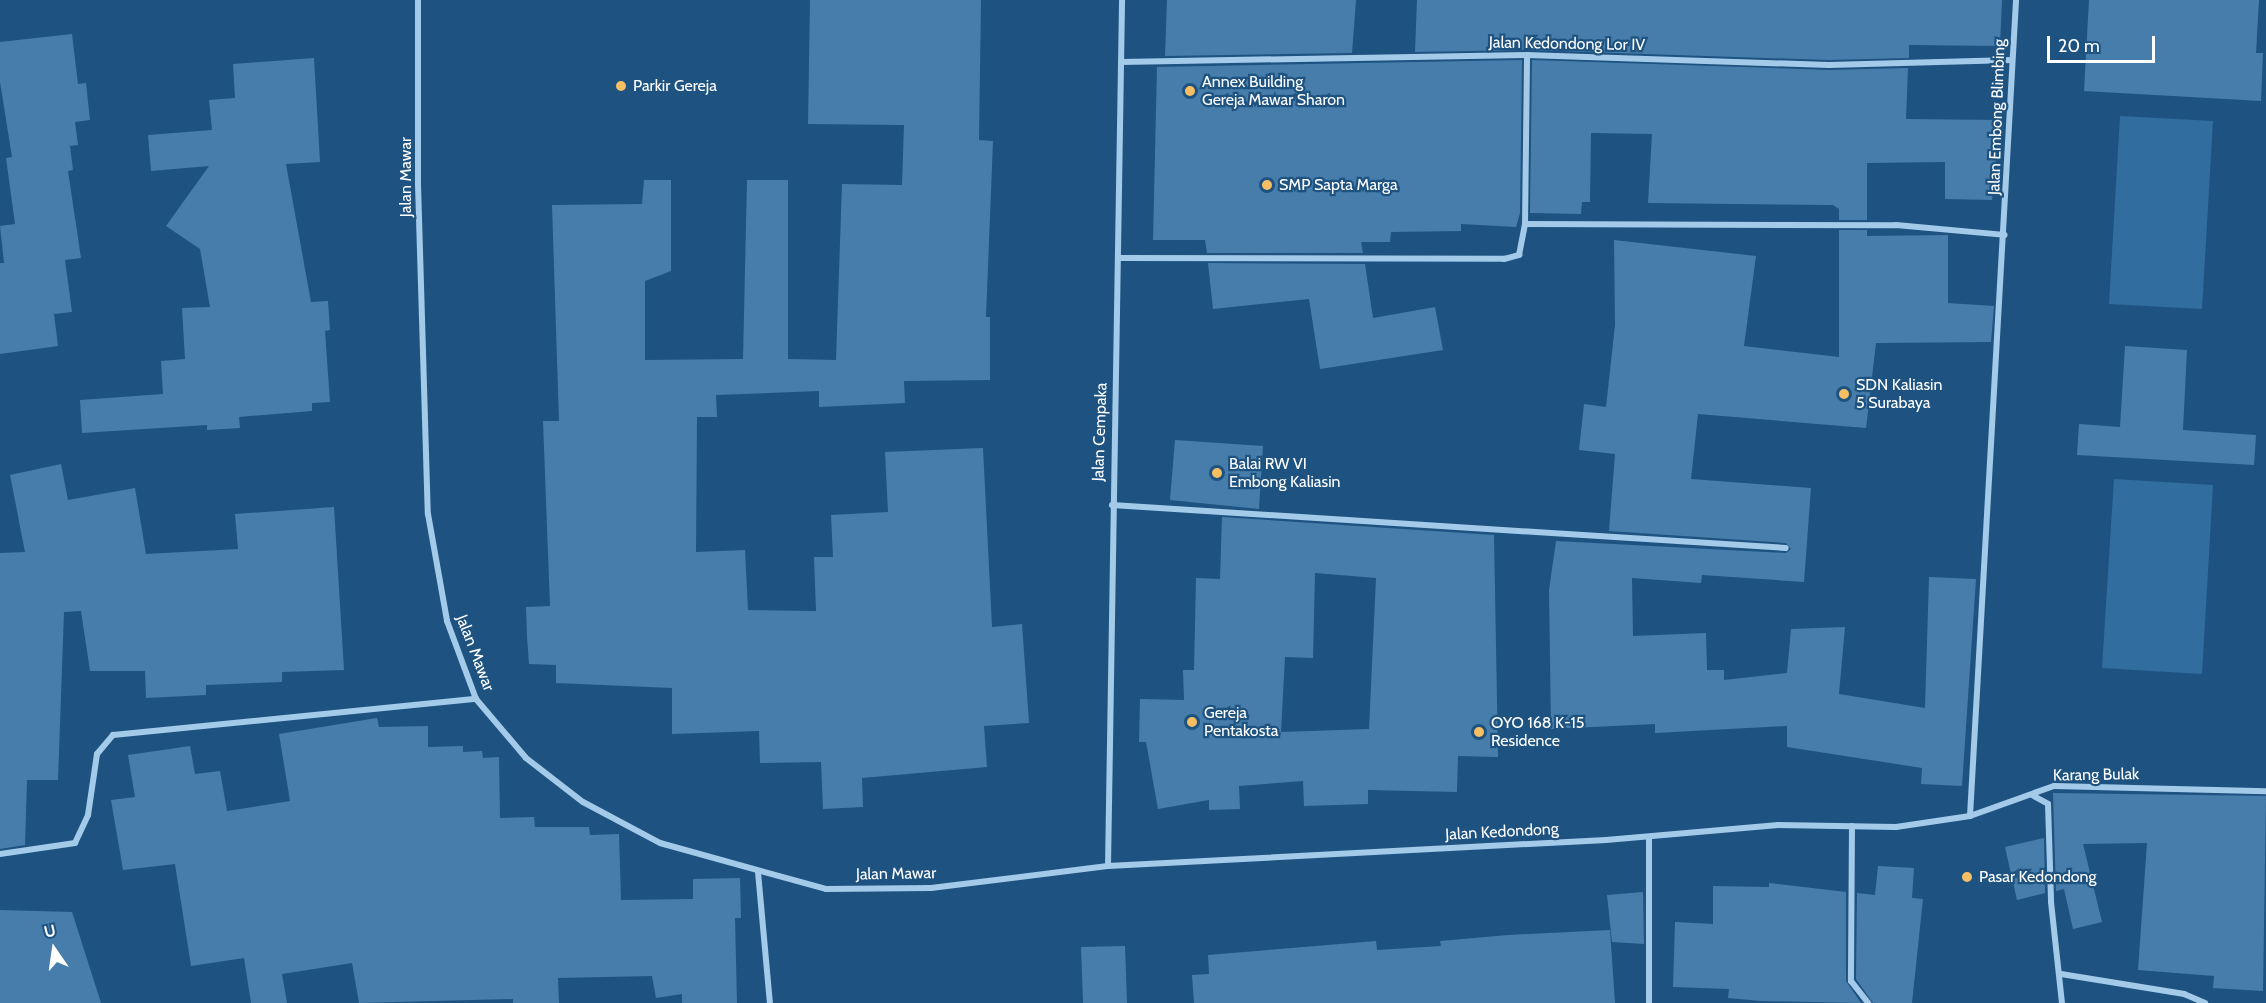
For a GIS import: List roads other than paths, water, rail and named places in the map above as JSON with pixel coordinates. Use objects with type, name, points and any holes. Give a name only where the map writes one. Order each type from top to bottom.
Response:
[{"type":"street","name":"Jalan Mawar","points":[[418,0],[418,184],[428,514],[447,621],[476,699],[526,758],[583,802],[660,843],[758,872],[826,888],[931,888],[1108,866]]},
{"type":"street","name":"Jalan Cempaka","points":[[1108,866],[1112,505],[1122,0]]},
{"type":"street","name":"Jalan Embong Blimbing","points":[[1970,816],[2005,235],[2016,0]]},
{"type":"street","points":[[1118,258],[1504,259],[1518,255],[1526,224],[1527,54]]},
{"type":"street","name":"Jalan Kedondong Lor IV","points":[[1121,62],[1527,54],[1829,65],[2012,60]]},
{"type":"street","points":[[1526,224],[1896,225],[2005,235]]},
{"type":"street","points":[[1112,505],[1786,548]]},
{"type":"street","points":[[0,854],[75,843],[88,814],[97,754],[113,735],[476,699]]},
{"type":"street","name":"Karang Bulak","points":[[1896,827],[1970,816],[2054,786],[2266,791]]},
{"type":"street","points":[[2031,795],[2048,804],[2051,902],[2061,974],[2062,1003]]},
{"type":"street","name":"Jalan Kedondong","points":[[1108,866],[1649,837],[1778,825],[1896,827]]},
{"type":"street","points":[[1852,826],[1851,981],[1868,1003]]},
{"type":"street","points":[[1649,837],[1649,1003]]},
{"type":"street","points":[[758,872],[770,1003]]},
{"type":"street","points":[[2061,974],[2184,994],[2205,1003]]},
{"type":"place","name":"Parkir Gereja","points":[[621,86]]},
{"type":"place","name":"Annex Building Gereja Mawar Sharon","points":[[1190,91]]},
{"type":"place","name":"SMP Sapta Marga","points":[[1267,185]]},
{"type":"place","name":"SDN Kaliasin 5 Surabaya","points":[[1844,394]]},
{"type":"place","name":"Balai RW VI Embong Kaliasin","points":[[1217,473]]},
{"type":"place","name":"Gereja Pentakosta","points":[[1192,722]]},
{"type":"place","name":"OYO 168 K-15 Residence","points":[[1479,732]]},
{"type":"place","name":"Pasar Kedondong","points":[[1967,877]]}]
